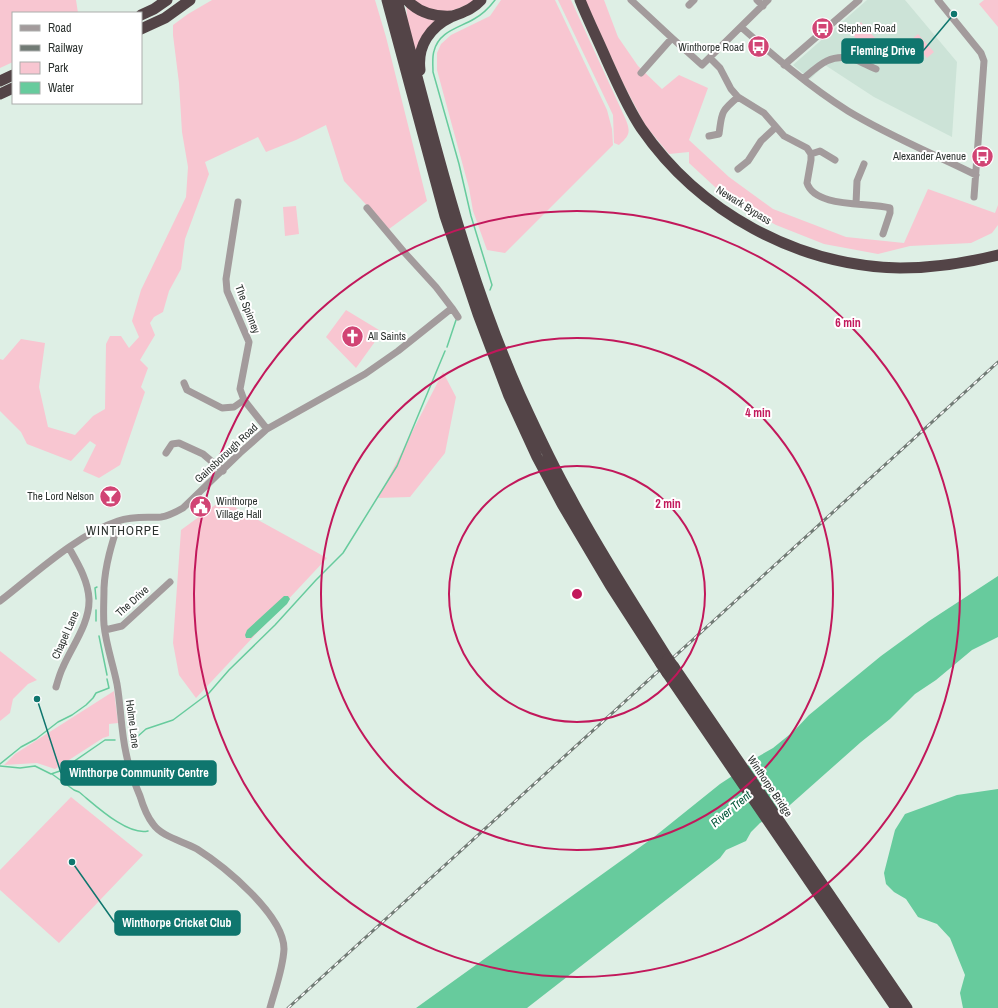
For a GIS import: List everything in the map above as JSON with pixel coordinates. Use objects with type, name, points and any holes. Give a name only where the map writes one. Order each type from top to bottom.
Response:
[{"type":"highway","points":[[142,15],[154,9],[167,0]]},
{"type":"highway","points":[[175,12],[185,0]]},
{"type":"highway","points":[[142,29],[165,18],[190,0]]},
{"type":"highway","points":[[387,0],[445,216],[482,313]]},
{"type":"highway","points":[[397,0],[482,313]]},
{"type":"highway","points":[[407,0],[416,8],[428,14],[453,16]]},
{"type":"highway","points":[[423,97],[419,59],[422,47],[428,36],[435,27],[453,16],[472,8],[481,0]]},
{"type":"highway","name":"Newark Bypass","points":[[580,0],[626,102],[652,142],[686,180],[731,216],[752,229],[804,251],[830,259],[857,264],[900,268],[943,266],[974,261],[998,254]]},
{"type":"highway","points":[[0,81],[12,75]]},
{"type":"highway","points":[[0,94],[12,88]]},
{"type":"highway","name":"Winthorpe Bridge","points":[[482,313],[571,499],[668,666],[855,940]]},
{"type":"highway","points":[[855,940],[896,1008]]},
{"type":"highway","points":[[855,940],[907,1008]]},
{"type":"street","points":[[631,0],[702,65],[768,0]]},
{"type":"street","points":[[757,0],[763,6]]},
{"type":"street","points":[[784,65],[859,0]]},
{"type":"street","points":[[938,0],[983,57],[984,66],[974,197]]},
{"type":"street","points":[[741,27],[784,65],[848,111],[976,175]]},
{"type":"street","points":[[641,73],[672,38]]},
{"type":"street","points":[[710,58],[720,68],[738,97],[764,113],[775,128],[788,139],[807,148],[811,154],[811,165],[807,180],[810,190],[815,195],[836,202],[878,205],[890,208],[890,213],[883,234]]},
{"type":"street","points":[[803,79],[822,63],[839,58],[852,59],[876,69]]},
{"type":"street","points":[[653,60],[659,66]]},
{"type":"street","points":[[710,136],[719,134],[720,118],[727,106],[738,97]]},
{"type":"street","points":[[738,169],[748,161],[761,141],[775,128]]},
{"type":"street","points":[[811,154],[820,151],[835,160]]},
{"type":"street","points":[[856,204],[857,181],[864,164]]},
{"type":"street","name":"The Spinney","points":[[238,202],[226,279],[228,291],[249,342],[240,388],[244,400]]},
{"type":"street","points":[[367,208],[436,287],[458,317]]},
{"type":"street","name":"Gainsborough Road","points":[[0,601],[69,548],[94,531],[119,520],[134,517],[161,517],[174,514],[183,508],[267,429],[365,374],[398,351],[452,308]]},
{"type":"street","points":[[184,384],[187,390],[222,408],[234,407],[244,400],[267,429]]},
{"type":"street","points":[[166,453],[172,444],[179,443],[203,454],[223,471]]},
{"type":"street","name":"Holme Lane","points":[[119,520],[110,551],[105,576],[105,630],[117,685],[126,752],[135,784],[147,816],[154,825],[163,833],[196,849],[227,870],[248,890],[267,912],[277,927],[282,936],[284,948],[283,959],[270,1008]]},
{"type":"street","name":"Chapel Lane","points":[[56,687],[62,668],[83,625],[89,606],[88,591],[84,577],[69,548]]},
{"type":"street","name":"The Drive","points":[[105,630],[122,626],[170,582]]},
{"type":"shaded area","points":[[867,0],[905,0],[957,62],[952,137],[874,97],[825,65],[810,79],[793,65]]},
{"type":"green space","points":[[0,0],[76,0],[78,12],[12,12],[12,62],[0,68]]},
{"type":"green space","points":[[212,0],[375,0],[386,37],[427,201],[389,229],[344,181],[326,125],[296,140],[266,152],[258,137],[205,162],[209,174],[185,239],[181,269],[169,291],[163,312],[154,317],[150,323],[155,335],[140,360],[148,368],[141,387],[145,392],[120,465],[99,478],[83,471],[96,445],[90,441],[71,461],[27,444],[21,432],[0,411],[0,359],[3,360],[21,339],[45,343],[39,387],[48,427],[75,435],[93,416],[105,409],[106,344],[110,336],[121,336],[129,348],[139,337],[132,321],[141,290],[186,197],[188,167],[182,132],[173,25]]},
{"type":"green space","points":[[411,0],[476,0],[451,11],[440,12],[431,10]]},
{"type":"green space","points":[[501,0],[555,0],[607,110],[612,129],[613,145],[505,253],[487,250],[473,211],[469,188],[437,70],[437,53],[441,44],[451,35],[490,16]]},
{"type":"green space","points":[[558,0],[571,0],[626,120],[629,131],[627,137],[619,145],[614,143],[613,115]]},
{"type":"green space","points":[[585,0],[604,0],[618,37],[638,66],[662,89],[679,75],[708,88],[689,140],[729,177],[773,209],[846,237],[904,243],[928,189],[995,213],[998,205],[998,225],[992,233],[971,243],[910,246],[878,254],[824,244],[776,225],[727,198],[689,163],[689,152],[669,154],[645,125],[623,83]]},
{"type":"green space","points":[[984,0],[998,0],[998,27],[979,4]]},
{"type":"green space","points":[[406,4],[442,19],[416,57],[408,26]]},
{"type":"green space","points":[[861,22],[882,46],[871,55],[850,32]]},
{"type":"green space","points":[[918,34],[934,52],[927,58],[911,40]]},
{"type":"green space","points":[[296,206],[299,234],[285,236],[283,207]]},
{"type":"green space","points":[[346,310],[379,330],[374,343],[356,368],[326,337]]},
{"type":"green space","points":[[443,372],[456,397],[445,453],[410,497],[378,498]]},
{"type":"green space","points":[[222,500],[327,558],[196,698],[179,675],[173,643],[181,530]]},
{"type":"green space","points":[[0,651],[37,680],[28,684],[13,699],[10,713],[0,721]]},
{"type":"green space","points":[[114,691],[118,723],[109,724],[109,736],[103,738],[55,769],[37,763],[4,765],[15,754]]},
{"type":"green space","points":[[71,797],[143,855],[59,943],[0,890],[0,870]]},
{"type":"water","name":"River Trent","points":[[998,576],[998,637],[972,650],[936,680],[915,694],[890,719],[861,742],[790,805],[760,823],[751,832],[746,841],[726,850],[720,858],[527,1008],[416,1008],[654,837],[720,784],[752,763],[754,759],[773,748],[794,731],[809,715],[881,656],[929,621]]},
{"type":"water","points":[[284,596],[288,596],[290,599],[287,604],[251,638],[246,638],[245,635],[247,630]]},
{"type":"water","points":[[998,789],[998,1008],[963,1008],[960,993],[965,975],[950,938],[937,924],[918,917],[906,899],[894,892],[886,884],[884,873],[895,830],[905,814],[957,795]]},
{"type":"waterway","points":[[490,290],[492,285],[471,216],[459,164],[433,72],[433,56],[437,44],[445,34],[480,15],[495,0]]},
{"type":"waterway","points":[[447,347],[456,320]]},
{"type":"waterway","points":[[130,741],[146,729],[173,720],[209,693],[229,670],[275,625],[343,553],[397,466],[445,351]]},
{"type":"waterway","points":[[96,599],[95,588],[97,587]]},
{"type":"waterway","points":[[96,610],[96,621]]},
{"type":"waterway","points":[[99,636],[107,675]]},
{"type":"waterway","points":[[0,764],[21,747],[36,739],[58,722],[72,715],[86,705],[96,693],[109,688],[107,679]]},
{"type":"waterway","points":[[0,766],[20,768],[35,766],[51,774],[60,771],[105,740],[115,740]]},
{"type":"waterway","points":[[52,774],[79,792],[111,818],[121,824],[130,829],[148,831]]},
{"type":"railway","points":[[288,1008],[998,362]]},
{"type":"place","name":"Fleming Drive","points":[[954,14]]},
{"type":"place","name":"Stephen Road","points":[[823,28]]},
{"type":"place","name":"Winthorpe Road","points":[[759,47]]},
{"type":"place","name":"Alexander Avenue","points":[[982,156]]},
{"type":"place","name":"All Saints","points":[[353,336]]},
{"type":"place","name":"The Lord Nelson","points":[[110,496]]},
{"type":"place","name":"Winthorpe Village Hall","points":[[200,507]]},
{"type":"place","name":"Winthorpe Community Centre","points":[[37,699]]},
{"type":"place","name":"Winthorpe Cricket Club","points":[[72,862]]},
{"type":"district","name":"WINTHORPE","points":[[123,530]]}]
